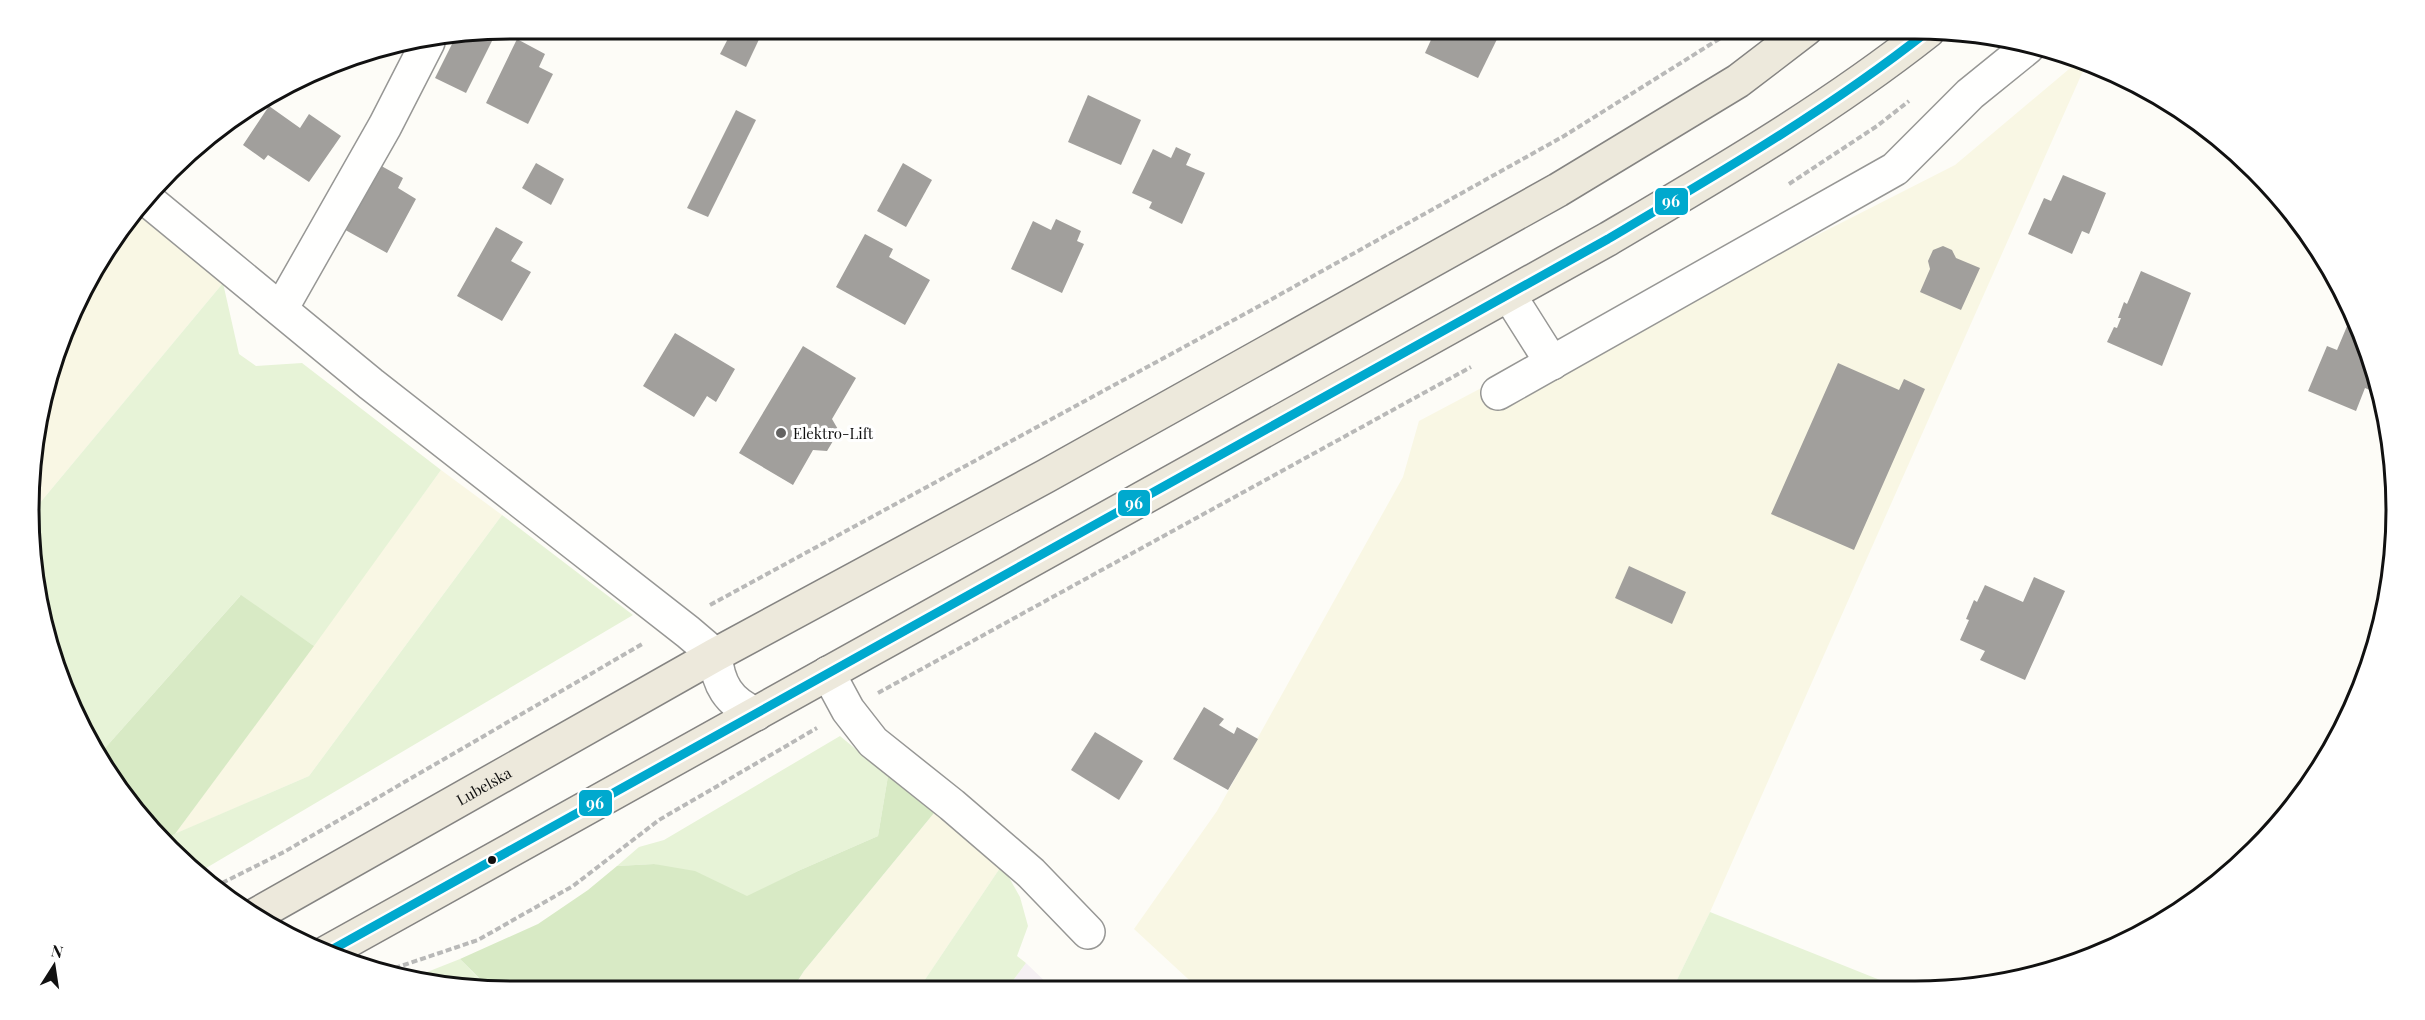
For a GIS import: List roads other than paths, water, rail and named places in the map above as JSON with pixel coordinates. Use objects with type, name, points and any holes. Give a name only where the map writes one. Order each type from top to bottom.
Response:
[{"type":"main road","name":"Lubelska","points":[[263,911],[714,655],[1057,470],[1595,169],[1738,81],[1792,39]]},
{"type":"main road","points":[[336,947],[1608,239],[1779,137],[1887,64],[1918,39]]},
{"type":"street","points":[[281,309],[385,126],[426,47]]},
{"type":"street","points":[[1498,393],[1895,169],[1970,94],[2022,52]]},
{"type":"street","points":[[152,204],[371,384],[678,624],[714,655],[717,676],[722,684],[743,709],[756,714]]},
{"type":"street","points":[[1509,295],[1552,363]]},
{"type":"street","points":[[828,673],[848,710],[873,742],[952,805],[1031,873],[1088,933]]},
{"type":"place","name":"Elektro-Lift","points":[[781,433]]}]
